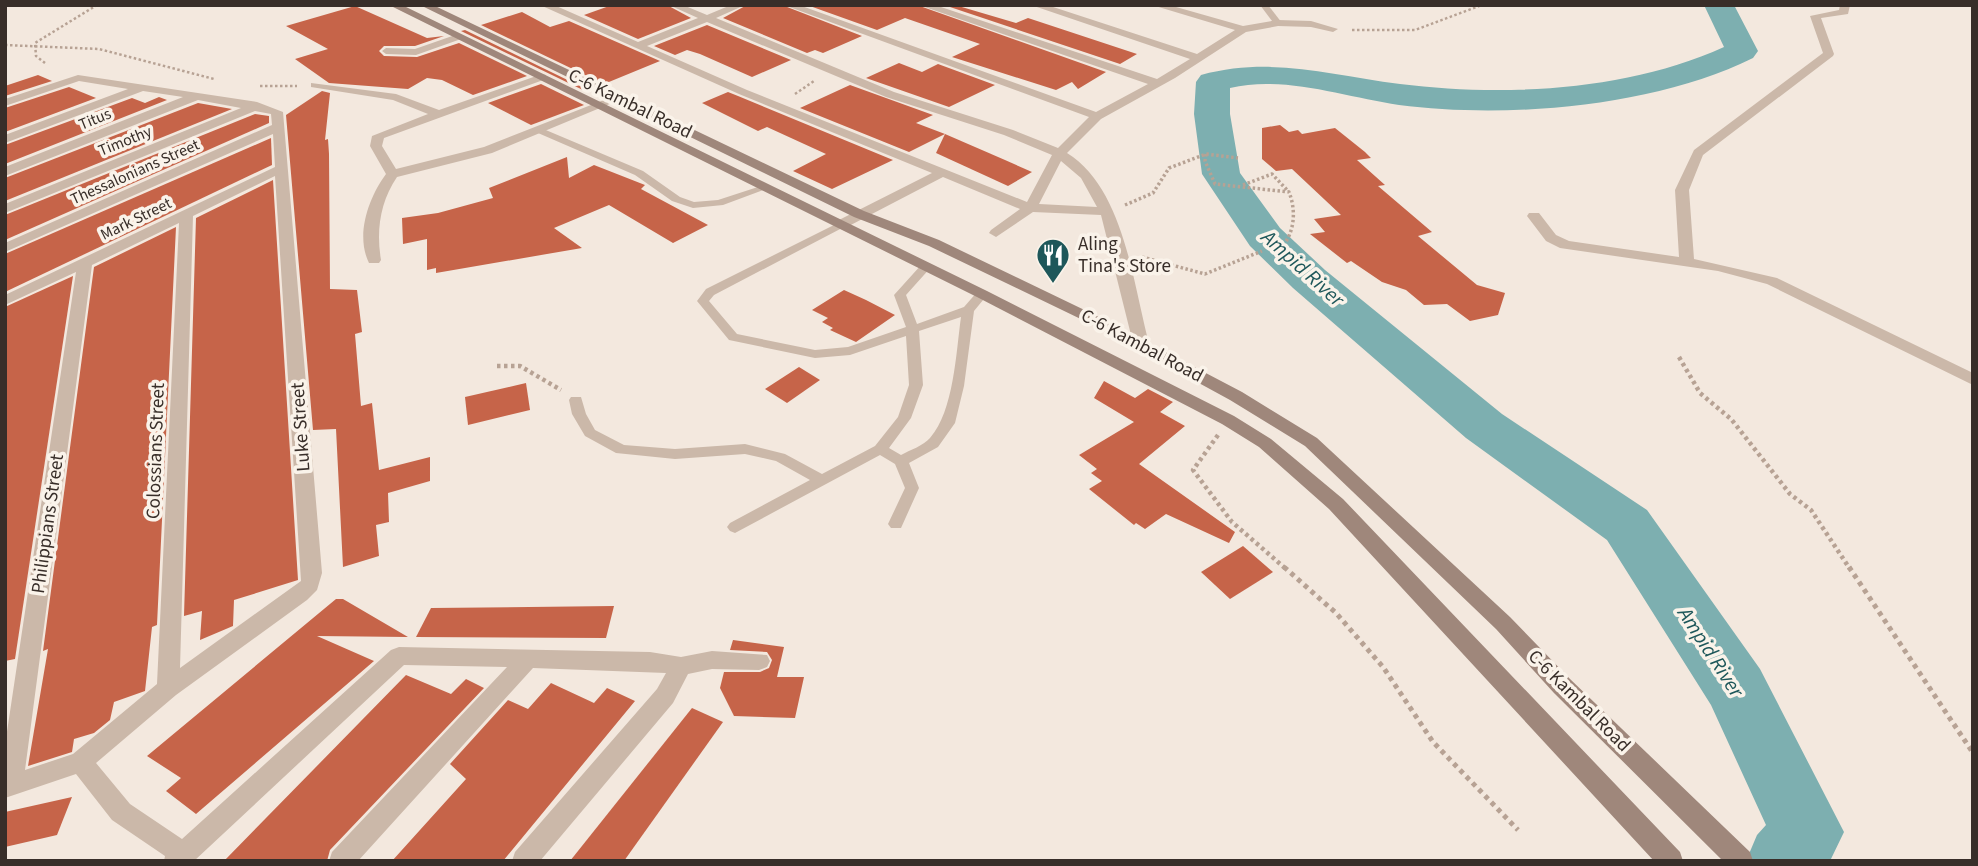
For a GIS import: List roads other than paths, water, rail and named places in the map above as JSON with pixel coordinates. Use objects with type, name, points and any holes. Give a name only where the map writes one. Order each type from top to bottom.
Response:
[{"type":"main road","name":"C-6 Kambal Road","points":[[394,5],[982,294],[1228,420],[1265,443],[1336,504],[1671,861]]},
{"type":"main road","name":"C-6 Kambal Road","points":[[425,5],[859,214],[934,243],[1094,320],[1236,396],[1311,443],[1352,477],[1503,623],[1562,686],[1741,861]]},
{"type":"street","points":[[545,5],[1030,208],[1104,211]]},
{"type":"street","points":[[674,5],[919,105],[1012,134],[1058,155],[1084,173],[1095,188],[1104,211],[1142,347]]},
{"type":"street","points":[[639,45],[740,5]]},
{"type":"street","points":[[789,5],[1097,116]]},
{"type":"street","points":[[924,5],[1157,83]]},
{"type":"street","points":[[1036,5],[1198,58]]},
{"type":"street","points":[[1157,5],[1243,30]]},
{"type":"street","points":[[1687,262],[1682,190],[1698,153],[1829,54],[1815,16],[1844,12],[1845,5]]},
{"type":"street","points":[[996,233],[1030,208],[1058,155],[1097,116],[1243,30],[1278,23],[1311,24],[1333,29]]},
{"type":"street","points":[[392,174],[376,146],[378,136],[542,77]]},
{"type":"street","points":[[5,103],[68,80],[86,78],[257,106],[277,112],[278,127]]},
{"type":"street","points":[[315,85],[396,97],[438,114]]},
{"type":"street","points":[[5,139],[142,88]]},
{"type":"street","name":"Titus","points":[[5,172],[197,96]]},
{"type":"street","points":[[374,260],[371,248],[373,213],[384,184],[392,174],[437,160],[488,150],[618,98]]},
{"type":"street","name":"Timothy","points":[[5,209],[257,106]]},
{"type":"street","name":"Luke Street","points":[[8,787],[81,762],[168,688],[310,584],[313,573],[278,127]]},
{"type":"street","name":"Thessalonians Street","points":[[5,248],[278,127]]},
{"type":"street","name":"Mark Street","points":[[5,301],[282,168]]},
{"type":"street","points":[[840,225],[944,172]]},
{"type":"street","name":"Colossians Street","points":[[168,688],[186,214]]},
{"type":"street","points":[[1534,216],[1551,237],[1565,245],[1687,262],[1772,281],[1973,380]]},
{"type":"street","name":"Philippians Street","points":[[8,787],[85,262]]},
{"type":"street","points":[[81,762],[121,812],[179,857],[399,656],[650,661],[681,666],[712,660],[759,660]]},
{"type":"street","points":[[341,861],[527,660]]},
{"type":"street","points":[[524,861],[665,696],[681,666]]},
{"type":"lane","points":[[1264,5],[1278,23]]},
{"type":"lane","points":[[386,51],[416,52],[458,37]]},
{"type":"lane","points":[[541,131],[639,173],[676,199],[693,205],[719,203],[764,188]]},
{"type":"lane","points":[[840,225],[710,292],[703,301],[706,308],[733,337],[816,354],[850,351],[968,310],[982,294]]},
{"type":"lane","points":[[735,527],[880,449],[904,418],[912,402],[916,384],[912,328],[900,295],[926,266]]},
{"type":"lane","points":[[901,461],[933,444],[948,423],[957,386],[968,310]]},
{"type":"lane","points":[[576,400],[579,414],[590,433],[621,450],[675,454],[745,449],[779,457],[823,481]]},
{"type":"lane","points":[[880,449],[901,461],[912,488],[896,524]]},
{"type":"waterway","name":"Ampid River","points":[[1719,5],[1742,51],[1704,66],[1631,85],[1565,97],[1466,101],[1397,94],[1303,78],[1254,75],[1213,82],[1212,114],[1221,174],[1265,237],[1309,279],[1484,426],[1627,525],[1737,689],[1807,832],[1784,861]]},
{"type":"place","name":"Aling Tina's Store","points":[[1053,285]]}]
